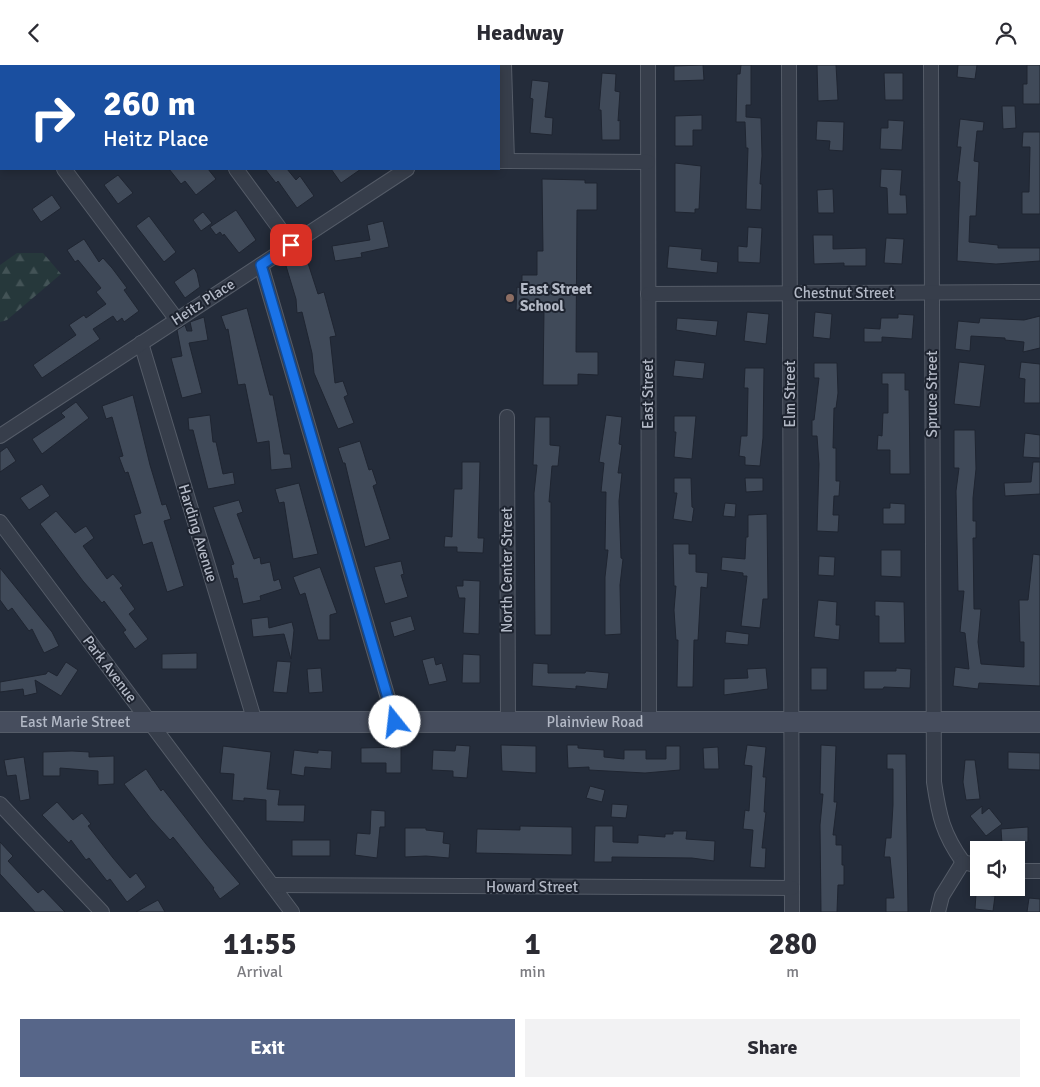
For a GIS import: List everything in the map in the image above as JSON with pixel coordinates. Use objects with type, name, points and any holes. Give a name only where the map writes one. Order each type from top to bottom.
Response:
[{"type":"main road","name":"Plainview Road","points":[[149,722],[1040,722]]},
{"type":"main road","name":"East Marie Street","points":[[2,724],[149,722]]},
{"type":"street","points":[[504,65],[503,161],[648,162]]},
{"type":"street","name":"East Street","points":[[648,65],[649,723]]},
{"type":"street","name":"Elm Street","points":[[789,65],[792,912]]},
{"type":"street","name":"Spruce Street","points":[[931,65],[934,783],[939,817],[946,836],[962,862]]},
{"type":"street","points":[[65,170],[177,320]]},
{"type":"street","points":[[237,170],[291,245]]},
{"type":"street","name":"Heitz Place","points":[[0,436],[404,170]]},
{"type":"street","points":[[261,265],[395,722]]},
{"type":"street","name":"Chestnut Street","points":[[648,294],[1040,292]]},
{"type":"street","name":"Harding Avenue","points":[[141,343],[255,722]]},
{"type":"street","name":"North Center Street","points":[[507,417],[508,723]]},
{"type":"street","name":"Park Avenue","points":[[0,522],[292,912]]},
{"type":"street","points":[[0,804],[102,912]]},
{"type":"street","points":[[938,912],[942,896],[962,862],[970,864]]},
{"type":"street","points":[[1025,871],[1040,871]]},
{"type":"street","name":"Howard Street","points":[[272,885],[792,888]]},
{"type":"green space","points":[[17,253],[43,253],[61,274],[7,320],[0,322],[0,265]]},
{"type":"building","points":[[703,65],[704,80],[674,81],[674,66]]},
{"type":"building","points":[[741,65],[751,65],[751,105],[746,105],[746,117],[761,118],[761,210],[746,209],[748,148],[746,148],[745,122],[736,122],[737,74],[740,74]]},
{"type":"building","points":[[817,65],[836,65],[838,100],[818,101]]},
{"type":"building","points":[[958,65],[977,65],[975,79],[957,77]]},
{"type":"building","points":[[1027,65],[1040,65],[1040,104],[1023,104],[1023,84],[1027,84]]},
{"type":"building","points":[[602,73],[616,74],[615,91],[620,92],[618,121],[620,120],[620,140],[602,140],[601,110],[599,110]]},
{"type":"building","points":[[884,73],[903,73],[903,100],[885,100]]},
{"type":"building","points":[[532,80],[549,82],[545,117],[553,118],[552,135],[530,133],[533,99],[530,98]]},
{"type":"building","points":[[1002,106],[1015,106],[1016,128],[1003,129]]},
{"type":"building","points":[[702,115],[702,130],[693,130],[693,146],[675,146],[675,116]]},
{"type":"building","points":[[960,119],[984,122],[983,131],[977,131],[974,161],[979,162],[976,216],[970,216],[969,242],[998,245],[998,248],[1040,248],[1040,261],[996,264],[957,261],[960,182],[957,181],[961,147],[957,147]]},
{"type":"building","points":[[888,120],[904,121],[902,150],[880,149],[881,128],[888,128]]},
{"type":"building","points":[[817,121],[844,122],[843,151],[829,150],[830,141],[816,140]]},
{"type":"building","points":[[1023,132],[1040,132],[1040,214],[1022,214],[1022,192],[1029,192],[1030,147],[1022,147]]},
{"type":"building","points":[[675,163],[701,166],[699,209],[695,209],[695,213],[675,212]]},
{"type":"building","points":[[881,169],[902,170],[900,195],[906,195],[907,214],[888,214],[887,188],[880,187]]},
{"type":"building","points":[[170,170],[209,170],[216,179],[196,195],[185,181],[181,184]]},
{"type":"building","points":[[266,170],[288,170],[296,180],[300,176],[314,196],[297,208],[278,181],[276,183]]},
{"type":"building","points":[[332,170],[360,170],[341,183]]},
{"type":"building","points":[[118,175],[133,193],[118,204],[104,185]]},
{"type":"building","points":[[542,179],[585,180],[585,183],[597,183],[597,210],[577,210],[576,352],[598,352],[598,375],[578,374],[578,385],[543,385],[544,310],[516,310],[517,287],[522,288],[522,275],[537,275],[537,251],[543,251]]},
{"type":"building","points":[[833,189],[834,213],[818,213],[817,190]]},
{"type":"building","points":[[52,195],[61,208],[41,222],[32,209]]},
{"type":"building","points":[[236,210],[256,240],[239,253],[224,234],[223,236],[220,232],[216,235],[210,227]]},
{"type":"building","points":[[203,212],[212,223],[201,231],[193,220]]},
{"type":"building","points":[[149,216],[176,252],[164,262],[136,226]]},
{"type":"building","points":[[383,221],[389,247],[361,253],[362,257],[335,261],[332,246],[370,240],[367,225]]},
{"type":"building","points":[[748,227],[762,228],[760,263],[738,262],[738,246],[747,247]]},
{"type":"building","points":[[813,235],[833,235],[833,249],[866,248],[866,266],[844,266],[844,263],[814,264]]},
{"type":"building","points":[[886,238],[904,239],[902,264],[884,263]]},
{"type":"building","points":[[84,239],[99,262],[103,258],[112,268],[127,288],[124,290],[139,311],[124,322],[122,318],[117,322],[113,316],[93,329],[100,339],[42,378],[33,365],[76,335],[69,325],[84,315],[86,318],[106,304],[96,292],[101,288],[78,260],[75,262],[67,250]]},
{"type":"building","points":[[669,246],[702,249],[701,260],[718,262],[717,273],[667,268]]},
{"type":"building","points":[[307,260],[318,294],[324,292],[336,336],[330,337],[335,383],[343,381],[348,395],[344,397],[354,423],[338,429],[314,373],[312,353],[302,312],[297,313],[296,299],[286,266]]},
{"type":"building","points":[[194,268],[200,287],[185,298],[174,282]]},
{"type":"building","points":[[247,308],[270,395],[273,395],[284,454],[290,454],[292,468],[271,470],[269,441],[257,443],[245,384],[238,385],[228,329],[226,330],[221,316]]},
{"type":"building","points":[[747,312],[769,314],[766,344],[744,341]]},
{"type":"building","points":[[815,312],[832,314],[830,339],[813,337]]},
{"type":"building","points":[[898,314],[914,315],[912,339],[882,337],[882,342],[864,342],[864,328],[880,329],[881,318],[898,318]]},
{"type":"building","points":[[1040,316],[1040,348],[1023,352],[1024,342],[1005,340],[1005,338],[971,336],[970,351],[955,349],[958,321],[979,323],[980,318],[1024,320]]},
{"type":"building","points":[[204,317],[208,340],[189,343],[202,393],[182,398],[171,358],[182,356],[177,330],[185,325],[187,331],[192,331],[190,322]]},
{"type":"building","points":[[677,318],[718,321],[716,336],[676,330]]},
{"type":"building","points":[[675,360],[705,363],[703,379],[673,376]]},
{"type":"building","points":[[959,362],[985,365],[980,407],[954,404]]},
{"type":"building","points":[[1021,362],[1040,364],[1040,403],[1024,403],[1025,379],[1019,378]]},
{"type":"building","points":[[814,363],[837,363],[838,393],[836,408],[834,408],[833,448],[836,448],[836,481],[840,481],[839,496],[834,496],[833,515],[839,515],[838,532],[817,531],[819,464],[817,436],[812,436],[812,420],[814,420],[819,378],[814,378]]},
{"type":"building","points":[[745,368],[764,368],[763,438],[760,466],[745,465],[745,457],[739,456],[741,436],[747,436],[748,388],[744,388]]},
{"type":"building","points":[[882,373],[905,373],[905,390],[909,390],[910,474],[890,474],[890,450],[877,450],[878,435],[882,436],[883,413],[888,413],[888,384],[882,384]]},
{"type":"building","points":[[133,395],[162,505],[166,504],[171,519],[164,521],[184,586],[167,592],[152,542],[143,545],[134,515],[141,513],[128,472],[125,473],[119,457],[123,456],[112,417],[106,419],[102,406]]},
{"type":"building","points":[[76,402],[89,418],[42,454],[32,439],[65,417],[61,413]]},
{"type":"building","points":[[210,415],[213,442],[216,442],[223,474],[233,472],[235,484],[208,489],[193,430],[189,430],[188,418]]},
{"type":"building","points":[[606,415],[622,417],[619,444],[622,445],[618,473],[622,473],[619,501],[621,558],[623,559],[620,585],[621,634],[605,635],[605,577],[608,550],[605,550],[606,492],[601,492],[604,463],[599,462]]},
{"type":"building","points":[[674,416],[696,416],[692,459],[674,457],[676,432],[674,432]]},
{"type":"building","points":[[535,417],[550,417],[550,445],[560,446],[558,466],[552,466],[549,502],[551,502],[551,635],[535,635],[534,493],[537,465],[533,465]]},
{"type":"building","points":[[954,430],[975,430],[976,469],[973,498],[973,521],[976,521],[976,538],[973,538],[974,609],[981,609],[978,642],[981,664],[1024,667],[1024,642],[1020,642],[1019,600],[1028,600],[1033,554],[1040,555],[1040,686],[979,683],[978,689],[953,686],[955,667],[969,669],[965,633],[960,632],[964,591],[958,591],[956,491],[959,468],[954,468]]},
{"type":"building","points":[[1025,433],[1040,435],[1040,458],[1023,457]]},
{"type":"building","points":[[360,441],[369,470],[372,469],[377,484],[373,486],[390,539],[365,547],[345,463],[343,463],[338,448]]},
{"type":"building","points":[[7,447],[16,461],[0,472],[0,452]]},
{"type":"building","points":[[462,462],[480,462],[478,538],[484,538],[483,553],[457,552],[457,547],[444,547],[445,536],[452,537],[454,489],[462,489]]},
{"type":"building","points":[[1033,462],[1040,462],[1040,494],[1005,496],[1004,483],[1031,482]]},
{"type":"building","points":[[674,478],[691,478],[692,507],[694,508],[692,522],[673,519],[677,493],[674,493]]},
{"type":"building","points":[[745,478],[763,478],[763,491],[746,492]]},
{"type":"building","points":[[299,483],[318,554],[293,559],[284,502],[279,503],[275,489]]},
{"type":"building","points":[[42,484],[50,496],[29,510],[20,498]]},
{"type":"building","points":[[239,500],[243,512],[237,514],[254,559],[260,557],[261,564],[270,562],[274,581],[279,579],[282,589],[260,596],[261,600],[243,604],[237,578],[234,579],[231,565],[234,564],[213,507]]},
{"type":"building","points":[[725,503],[736,504],[735,517],[723,516]]},
{"type":"building","points":[[890,503],[905,504],[905,524],[883,524],[883,508],[890,508]]},
{"type":"building","points":[[56,511],[75,533],[86,526],[94,538],[83,546],[107,579],[113,574],[123,586],[120,588],[135,609],[129,614],[148,639],[135,649],[123,632],[126,630],[104,601],[102,603],[83,581],[40,524]]},
{"type":"building","points":[[767,514],[768,599],[763,599],[760,628],[741,626],[747,576],[743,576],[743,573],[721,570],[722,557],[745,559],[748,515]]},
{"type":"building","points":[[673,544],[689,544],[689,554],[696,554],[696,572],[708,573],[707,588],[701,587],[698,640],[694,640],[693,687],[677,687],[678,640],[676,640],[674,610],[676,586],[674,586]]},
{"type":"building","points":[[881,550],[901,550],[901,577],[881,576]]},
{"type":"building","points":[[819,556],[835,557],[834,576],[818,575]]},
{"type":"building","points":[[401,561],[404,574],[401,575],[408,597],[385,604],[374,567]]},
{"type":"building","points":[[320,567],[337,613],[330,615],[330,640],[318,640],[305,593],[300,595],[293,577]]},
{"type":"building","points":[[0,568],[52,632],[59,646],[44,653],[32,629],[29,631],[12,608],[8,611],[0,600]]},
{"type":"building","points":[[463,580],[480,581],[479,634],[463,633],[465,598],[459,598],[456,586],[463,586]]},
{"type":"building","points":[[818,600],[837,602],[836,625],[840,625],[839,640],[814,637]]},
{"type":"building","points":[[875,601],[904,602],[905,643],[879,643],[879,616],[875,616]]},
{"type":"building","points":[[411,616],[415,630],[394,637],[390,622]]},
{"type":"building","points":[[268,617],[269,628],[292,622],[294,630],[291,659],[284,634],[253,637],[251,619]]},
{"type":"building","points":[[726,631],[749,634],[748,645],[725,643]]},
{"type":"building","points":[[197,653],[197,669],[162,669],[162,654]]},
{"type":"building","points":[[463,654],[480,655],[480,683],[462,683]]},
{"type":"building","points":[[434,657],[436,665],[442,663],[447,681],[429,685],[422,660]]},
{"type":"building","points":[[277,661],[291,662],[287,693],[273,692]]},
{"type":"building","points":[[66,662],[78,670],[61,696],[35,680],[37,693],[24,696],[23,689],[0,692],[0,682],[46,674],[48,671],[57,676]]},
{"type":"building","points":[[533,663],[548,664],[548,673],[585,673],[586,671],[609,673],[607,689],[576,686],[576,689],[532,686]]},
{"type":"building","points":[[321,668],[323,692],[309,693],[307,669]]},
{"type":"building","points":[[766,668],[768,689],[724,695],[724,679],[748,678],[747,669]]},
{"type":"building","points":[[811,668],[827,668],[827,690],[811,690]]},
{"type":"building","points":[[896,668],[911,669],[910,688],[884,687],[883,689],[864,689],[864,671],[896,671]]},
{"type":"building","points":[[456,745],[470,746],[467,778],[453,777],[453,771],[432,770],[433,750],[455,751]]},
{"type":"building","points":[[501,745],[536,746],[536,773],[502,771]]},
{"type":"building","points":[[567,745],[604,750],[604,757],[624,759],[624,750],[646,750],[646,759],[666,759],[666,746],[680,746],[680,770],[645,773],[589,770],[589,767],[568,768]]},
{"type":"building","points":[[747,745],[766,747],[763,777],[766,777],[764,812],[766,812],[762,848],[766,848],[765,868],[750,867],[753,830],[743,829],[745,810],[749,811],[752,766],[744,765]]},
{"type":"building","points":[[821,745],[836,746],[834,802],[837,802],[833,835],[836,835],[836,845],[842,845],[842,865],[844,865],[844,885],[838,885],[837,912],[821,912],[820,825],[823,794],[820,794]]},
{"type":"building","points":[[223,746],[271,752],[267,789],[280,790],[278,805],[305,805],[304,822],[266,821],[266,800],[244,798],[244,801],[232,800],[234,774],[220,773]]},
{"type":"building","points":[[401,747],[401,773],[386,773],[386,763],[361,763],[361,748]]},
{"type":"building","points":[[718,747],[719,769],[704,769],[703,748]]},
{"type":"building","points":[[294,750],[318,753],[318,750],[332,751],[331,769],[305,767],[304,776],[291,774]]},
{"type":"building","points":[[43,752],[89,752],[89,757],[114,756],[114,784],[98,785],[98,771],[60,768],[60,776],[43,776]]},
{"type":"building","points":[[1008,752],[1040,753],[1040,770],[1008,769]]},
{"type":"building","points":[[887,754],[906,754],[908,912],[886,912],[886,898],[894,898],[890,857],[884,857],[886,838],[891,838],[893,805],[893,769],[887,769]]},
{"type":"building","points":[[24,757],[30,799],[20,801],[16,775],[7,776],[4,760]]},
{"type":"building","points":[[965,760],[975,760],[980,799],[966,800],[963,782]]},
{"type":"building","points":[[146,769],[161,791],[163,789],[240,884],[220,899],[214,888],[173,837],[170,840],[124,784]]},
{"type":"building","points":[[590,786],[605,790],[602,802],[586,798]]},
{"type":"building","points":[[57,802],[73,820],[82,813],[91,824],[88,826],[130,878],[136,873],[146,887],[127,902],[110,879],[107,881],[89,858],[86,860],[71,840],[69,843],[42,815]]},
{"type":"building","points":[[612,804],[628,805],[626,818],[611,817]]},
{"type":"building","points":[[982,806],[982,814],[989,808],[1002,824],[986,836],[970,816]]},
{"type":"building","points":[[371,810],[385,811],[385,827],[380,827],[377,858],[355,855],[357,833],[370,834]]},
{"type":"building","points":[[520,826],[572,827],[572,855],[476,853],[477,829],[520,830]]},
{"type":"building","points":[[595,826],[613,826],[613,842],[638,843],[638,835],[665,837],[665,834],[673,834],[673,831],[687,831],[686,839],[715,841],[714,861],[692,858],[612,857],[612,862],[594,862]]},
{"type":"building","points":[[1028,827],[1028,842],[1002,841],[1001,829]]},
{"type":"building","points":[[405,828],[426,828],[426,830],[444,832],[443,843],[450,844],[449,858],[405,857]]},
{"type":"building","points":[[292,840],[330,840],[330,856],[292,856]]},
{"type":"building","points":[[0,842],[13,856],[8,861],[38,893],[43,889],[65,912],[35,912],[0,874]]},
{"type":"building","points":[[976,896],[995,896],[993,911],[975,909]]},
{"type":"building","points":[[1029,898],[1040,899],[1040,912],[1027,912]]},
{"type":"building","points":[[158,900],[165,912],[136,912]]},
{"type":"place","name":"East Street School","points":[[510,298]]},
{"type":"route","points":[[291,245],[261,265],[395,722]]}]
